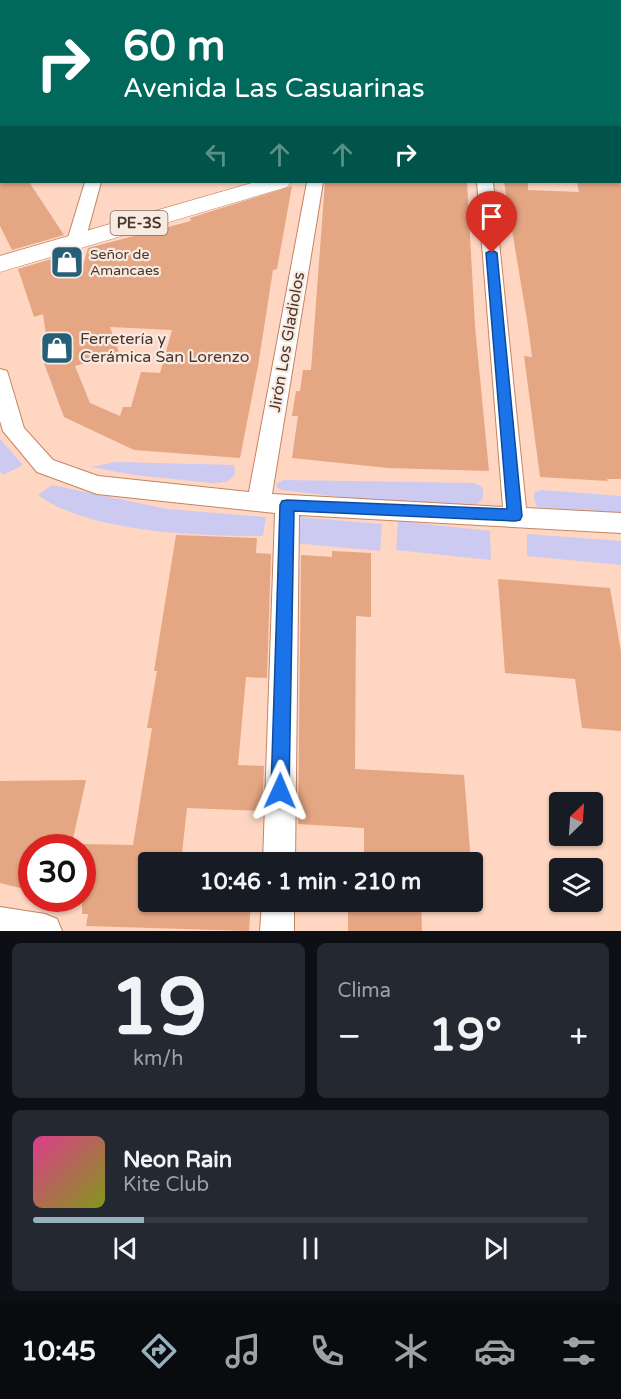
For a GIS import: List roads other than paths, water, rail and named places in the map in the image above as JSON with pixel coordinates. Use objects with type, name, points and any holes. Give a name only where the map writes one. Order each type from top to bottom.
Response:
[{"type":"highway","name":"PE-3S","points":[[0,264],[276,183]]},
{"type":"street","points":[[76,241],[93,183]]},
{"type":"street","name":"Jirón Los Gladiolos","points":[[259,502],[315,183]]},
{"type":"street","points":[[485,183],[515,516]]},
{"type":"street","points":[[0,376],[3,397],[14,431],[45,466],[97,485],[287,505],[621,522]]},
{"type":"street","points":[[279,852],[287,505]]},
{"type":"street","points":[[277,931],[278,912]]},
{"type":"street","points":[[0,924],[45,931]]},
{"type":"place","name":"Señor de Amancaes","points":[[67,262]]},
{"type":"place","name":"Ferretería y Cerámica San Lorenzo","points":[[57,348]]}]
